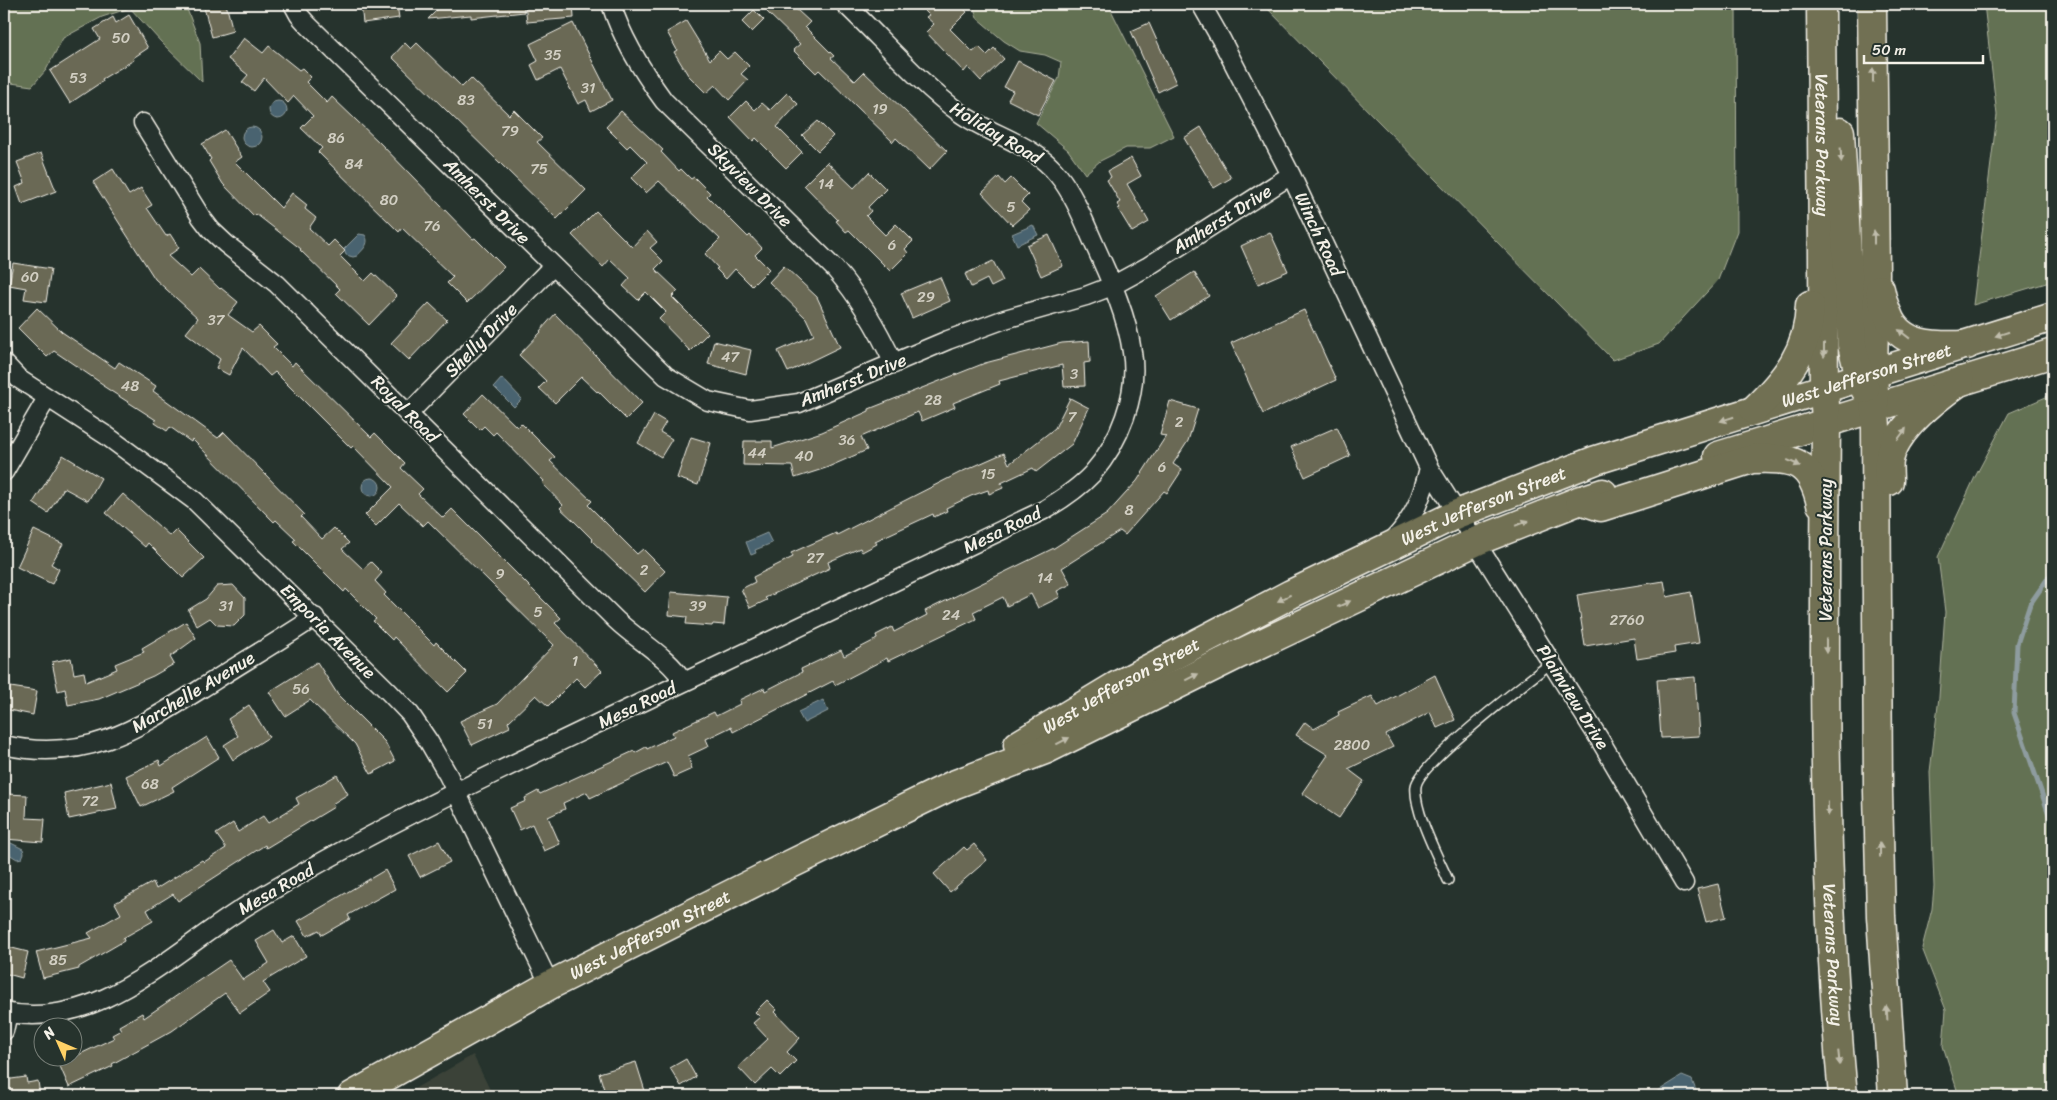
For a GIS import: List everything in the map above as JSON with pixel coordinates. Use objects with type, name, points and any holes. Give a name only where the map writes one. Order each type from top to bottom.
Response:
[{"type":"main road","name":"Veterans Parkway","points":[[1822,4],[1829,885],[1835,1011],[1843,1096]]},
{"type":"main road","points":[[1822,4],[1836,48],[1852,345],[1867,375],[1876,428],[1878,792],[1881,916],[1893,1096]]},
{"type":"main road","points":[[1867,375],[1874,273],[1872,4]]},
{"type":"main road","points":[[1754,410],[1793,366],[1806,339],[1809,326],[1810,120],[1822,85]]},
{"type":"main road","points":[[1874,273],[1888,317],[1906,337],[1915,342],[1931,345],[1967,345]]},
{"type":"main road","name":"West Jefferson Street","points":[[953,785],[1116,686],[1283,598],[1457,514],[1596,460],[2051,318]]},
{"type":"main road","name":"West Jefferson Street","points":[[352,1096],[550,985],[778,870],[953,785],[1045,750],[1237,655],[1477,541],[1580,500],[1826,422],[2050,354]]},
{"type":"main road","points":[[1878,792],[1891,764],[1889,462],[1900,435],[1946,391],[1960,382]]},
{"type":"main road","points":[[1580,500],[1601,508],[1752,459],[1781,458],[1792,460],[1810,475],[1817,487],[1825,521]]},
{"type":"street","name":"Amherst Drive","points":[[294,4],[303,20],[666,376],[708,401],[750,410],[799,403],[948,340],[1005,319],[1086,296],[1112,286],[1147,267],[1291,175]]},
{"type":"street","name":"Skyview Drive","points":[[611,4],[627,44],[654,88],[674,111],[850,286],[866,308],[894,364]]},
{"type":"street","name":"Holiday Road","points":[[845,4],[943,100],[988,131],[1014,141],[1030,150],[1052,168],[1070,192],[1112,286]]},
{"type":"street","name":"Winch Road","points":[[1200,4],[1222,41],[1291,175],[1430,468],[1457,514]]},
{"type":"street","name":"Royal Road","points":[[143,123],[182,188],[211,230],[277,284],[616,620],[632,635],[673,666],[684,682]]},
{"type":"street","name":"Shelly Drive","points":[[409,413],[553,266]]},
{"type":"street","name":"Mesa Road","points":[[6,1013],[40,1014],[72,1010],[105,999],[135,982],[228,917],[298,874],[456,792],[1044,510],[1077,489],[1092,474],[1109,450],[1118,432],[1130,396],[1133,376],[1132,353],[1127,327],[1112,286]]},
{"type":"street","name":"Emporia Avenue","points":[[4,363],[19,379],[139,458],[195,501],[410,714],[429,742],[456,792],[550,985]]},
{"type":"street","points":[[4,472],[47,398]]},
{"type":"street","points":[[1375,553],[1409,523],[1423,494],[1430,468]]},
{"type":"street","name":"Plainview Drive","points":[[1457,514],[1477,541],[1604,747],[1684,883]]},
{"type":"street","name":"Marchelle Avenue","points":[[4,745],[29,749],[68,750],[108,740],[142,726],[314,617]]},
{"type":"street","points":[[4,1031],[6,1013]]},
{"type":"lane","points":[[1448,880],[1416,803],[1416,784],[1433,762],[1477,721],[1551,663]]},
{"type":"shaded area","points":[[473,1055],[493,1096],[402,1096]]},
{"type":"green space","points":[[4,4],[185,4],[200,43],[202,82],[130,8],[102,17],[63,38],[46,70],[32,86],[4,82]]},
{"type":"green space","points":[[973,4],[1108,4],[1174,136],[1150,148],[1126,148],[1100,161],[1085,174],[1068,150],[1036,123],[1059,78],[1061,62],[1045,55],[1020,51],[1004,41],[977,18]]},
{"type":"green space","points":[[1263,4],[1736,4],[1737,231],[1718,280],[1659,344],[1613,360]]},
{"type":"green space","points":[[1984,4],[2053,4],[2053,281],[1973,305],[1997,115]]},
{"type":"green space","points":[[2053,394],[2053,1096],[1959,1096],[1943,1046],[1946,1010],[1922,948],[1932,909],[1934,887],[1930,772],[1939,697],[1945,612],[1938,557],[1975,477],[2009,413]]},
{"type":"water","points":[[278,101],[284,104],[287,110],[284,116],[278,119],[272,116],[269,110],[272,104]]},
{"type":"water","points":[[252,127],[259,130],[262,137],[259,144],[252,147],[245,144],[242,137],[245,130]]},
{"type":"water","points":[[1033,225],[1038,235],[1017,245],[1012,234]]},
{"type":"water","points":[[359,234],[365,235],[367,238],[365,247],[357,256],[346,255],[344,249]]},
{"type":"water","points":[[502,378],[522,399],[514,407],[494,387]]},
{"type":"water","points":[[371,478],[377,481],[380,487],[377,493],[371,496],[365,493],[362,487],[365,481]]},
{"type":"water","points":[[767,533],[772,543],[755,550],[756,553],[751,555],[746,542]]},
{"type":"water","points":[[823,700],[828,711],[804,723],[798,712]]},
{"type":"water","points":[[5,842],[23,849],[22,858],[17,859],[4,851]]},
{"type":"water","points":[[1682,1076],[1692,1080],[1698,1096],[1650,1096]]},
{"type":"building","points":[[203,4],[226,4],[233,31],[212,37]]},
{"type":"building","points":[[361,4],[397,4],[399,18],[363,23]]},
{"type":"building","points":[[443,4],[524,4],[524,12],[471,18],[471,15],[428,19]]},
{"type":"building","points":[[525,4],[573,4],[574,18],[527,22]]},
{"type":"building","points":[[775,4],[803,4],[797,10],[810,22],[805,27],[834,56],[831,58],[855,81],[864,72],[947,151],[929,170],[896,138],[893,142],[819,70],[816,73],[793,50],[800,44],[767,12]]},
{"type":"building","points":[[930,4],[959,4],[967,12],[950,29],[973,52],[979,47],[987,55],[994,48],[1004,59],[981,81],[968,67],[964,72],[926,32],[934,24],[926,17],[929,15],[924,10]]},
{"type":"building","points":[[754,10],[764,20],[752,32],[742,22]]},
{"type":"building","points":[[129,15],[148,48],[133,58],[134,60],[102,79],[103,81],[70,103],[50,71],[100,39],[94,29],[113,17],[116,23]]},
{"type":"building","points":[[686,21],[710,60],[719,51],[727,59],[735,52],[749,66],[741,74],[748,80],[729,100],[715,85],[706,93],[688,75],[674,52],[677,50],[667,32]]},
{"type":"building","points":[[573,23],[612,100],[591,111],[586,100],[578,104],[560,69],[538,80],[531,65],[538,61],[530,44]]},
{"type":"building","points":[[1149,23],[1176,83],[1158,92],[1131,31]]},
{"type":"building","points":[[244,38],[263,53],[269,46],[299,70],[302,68],[311,77],[306,82],[327,103],[332,97],[380,143],[473,239],[475,238],[504,267],[467,303],[447,283],[453,277],[402,228],[399,232],[318,152],[322,148],[301,128],[313,116],[294,96],[288,103],[264,78],[254,91],[242,82],[248,75],[228,59]]},
{"type":"building","points":[[405,43],[411,49],[417,43],[462,87],[471,78],[509,115],[514,110],[542,138],[537,142],[586,190],[557,219],[392,57]]},
{"type":"building","points":[[1018,61],[1056,81],[1038,115],[1008,100],[1013,91],[1004,87]]},
{"type":"building","points":[[787,93],[798,104],[777,127],[802,152],[786,168],[756,138],[753,141],[730,117],[746,101],[755,110],[762,103],[770,110]]},
{"type":"building","points":[[621,111],[663,150],[661,152],[679,171],[681,169],[691,179],[694,177],[710,193],[707,196],[748,237],[750,235],[762,248],[755,255],[769,269],[752,286],[735,269],[726,279],[716,269],[718,268],[705,254],[720,239],[659,181],[646,193],[631,178],[647,162],[630,145],[627,148],[606,127]]},
{"type":"building","points":[[818,121],[833,136],[818,151],[802,135]]},
{"type":"building","points":[[1201,127],[1231,178],[1214,188],[1184,138]]},
{"type":"building","points":[[225,130],[242,157],[235,162],[281,208],[292,193],[307,205],[305,209],[316,218],[309,228],[328,246],[334,240],[345,251],[340,256],[365,281],[373,273],[397,296],[369,325],[336,293],[340,289],[301,249],[256,214],[254,216],[223,184],[209,161],[211,159],[202,144]]},
{"type":"building","points":[[41,153],[56,191],[22,204],[16,187],[25,183],[17,162]]},
{"type":"building","points":[[1131,158],[1141,176],[1127,184],[1149,222],[1132,232],[1118,209],[1120,208],[1117,204],[1120,202],[1107,180],[1111,177],[1108,171]]},
{"type":"building","points":[[827,162],[854,188],[869,172],[886,189],[868,207],[871,211],[866,216],[885,235],[896,224],[913,241],[905,249],[908,253],[890,271],[849,230],[846,232],[836,221],[838,220],[804,185]]},
{"type":"building","points":[[113,169],[129,195],[141,188],[152,205],[147,208],[166,236],[170,234],[179,248],[168,256],[191,277],[199,269],[220,289],[238,302],[228,315],[252,332],[259,326],[277,344],[273,347],[292,366],[295,362],[371,437],[375,433],[405,463],[401,468],[423,489],[418,494],[443,518],[452,509],[561,618],[555,623],[602,671],[585,687],[576,678],[548,706],[536,695],[508,722],[510,727],[472,745],[460,721],[497,704],[554,645],[428,521],[423,526],[399,503],[376,526],[365,515],[393,487],[275,372],[270,376],[243,348],[229,375],[216,368],[220,359],[186,333],[198,318],[155,279],[93,182]]},
{"type":"building","points":[[999,177],[1005,184],[1011,178],[1028,195],[1021,202],[1029,210],[1012,225],[982,193]]},
{"type":"building","points":[[596,211],[632,247],[647,231],[657,242],[650,248],[663,261],[655,269],[678,291],[672,297],[708,333],[690,351],[659,319],[666,312],[646,292],[638,300],[623,286],[630,278],[610,259],[603,267],[572,235]]},
{"type":"building","points":[[1270,232],[1288,271],[1258,284],[1241,246]]},
{"type":"building","points":[[1049,235],[1063,266],[1041,276],[1027,245]]},
{"type":"building","points":[[993,261],[1003,281],[991,287],[987,279],[971,287],[965,274]]},
{"type":"building","points":[[13,263],[51,269],[46,302],[24,299],[26,288],[9,285]]},
{"type":"building","points":[[784,266],[817,297],[840,347],[788,372],[778,351],[814,335],[806,318],[769,282]]},
{"type":"building","points":[[1194,272],[1209,296],[1171,320],[1156,296]]},
{"type":"building","points":[[940,277],[950,301],[912,318],[901,293]]},
{"type":"building","points":[[429,303],[447,320],[409,360],[391,343]]},
{"type":"building","points":[[37,308],[62,332],[115,368],[119,362],[156,386],[153,391],[218,438],[224,432],[304,514],[301,517],[322,539],[334,528],[349,543],[342,549],[363,569],[371,562],[382,573],[375,581],[386,593],[384,595],[434,645],[436,642],[467,673],[448,692],[394,637],[392,640],[373,621],[376,619],[346,589],[344,592],[293,541],[296,539],[276,520],[274,522],[192,439],[191,442],[170,427],[167,431],[155,423],[156,420],[103,386],[54,351],[47,357],[18,328]]},
{"type":"building","points":[[1304,310],[1336,380],[1263,414],[1231,343]]},
{"type":"building","points":[[555,314],[642,403],[626,419],[581,377],[555,403],[539,388],[546,381],[519,355]]},
{"type":"building","points":[[714,341],[751,350],[746,374],[708,364]]},
{"type":"building","points":[[1089,341],[1090,362],[1084,363],[1085,386],[1064,387],[1062,365],[999,381],[1000,384],[953,403],[955,407],[922,421],[918,412],[861,437],[867,450],[826,468],[795,478],[792,466],[743,465],[744,441],[772,441],[772,448],[822,432],[869,411],[869,409],[985,363],[1062,343]]},
{"type":"building","points":[[483,394],[517,427],[521,423],[555,457],[550,461],[592,501],[588,505],[637,554],[643,549],[665,571],[645,592],[560,508],[563,505],[542,483],[544,481],[496,432],[493,435],[484,426],[480,430],[464,414]]},
{"type":"building","points":[[1070,398],[1089,408],[1072,444],[1036,472],[1033,468],[1001,483],[1003,488],[989,494],[988,490],[971,496],[946,508],[947,511],[934,517],[933,514],[875,541],[877,544],[862,552],[860,548],[828,562],[830,568],[765,598],[767,600],[750,608],[741,589],[755,582],[753,577],[793,557],[791,553],[836,533],[837,535],[961,472],[1004,453],[1009,464],[1055,428]]},
{"type":"building","points":[[1170,401],[1198,409],[1188,441],[1173,464],[1182,470],[1167,493],[1164,491],[1125,535],[1120,531],[1062,568],[1071,584],[1057,591],[1060,597],[1038,608],[1031,594],[1007,606],[1003,597],[973,612],[976,619],[888,661],[887,658],[835,685],[833,681],[733,732],[731,727],[706,739],[709,746],[688,756],[692,769],[674,777],[667,762],[590,798],[587,792],[563,803],[565,809],[548,817],[560,844],[544,851],[532,824],[520,830],[510,808],[526,801],[525,798],[538,791],[540,794],[634,751],[635,753],[646,747],[647,749],[674,736],[672,732],[714,712],[716,716],[740,704],[739,700],[764,688],[765,691],[802,672],[801,669],[841,650],[844,656],[877,639],[876,635],[892,627],[894,632],[927,615],[925,611],[1054,548],[1107,514],[1137,481],[1166,436],[1160,435]]},
{"type":"building","points":[[654,415],[666,422],[660,432],[672,439],[661,457],[638,443]]},
{"type":"building","points":[[1337,427],[1350,456],[1305,477],[1291,447]]},
{"type":"building","points":[[691,437],[711,443],[698,485],[677,478]]},
{"type":"building","points":[[63,455],[101,478],[88,501],[64,488],[48,513],[33,503]]},
{"type":"building","points":[[123,494],[170,536],[176,530],[204,558],[183,578],[148,543],[145,547],[106,513]]},
{"type":"building","points":[[34,530],[63,544],[51,564],[59,569],[52,584],[17,567]]},
{"type":"building","points":[[1664,581],[1667,597],[1691,592],[1699,643],[1674,647],[1675,653],[1637,659],[1634,638],[1585,646],[1577,595]]},
{"type":"building","points":[[233,585],[245,598],[245,615],[234,626],[217,625],[210,618],[197,626],[188,610],[206,599],[217,586]]},
{"type":"building","points":[[671,592],[727,597],[724,625],[686,624],[687,617],[669,615]]},
{"type":"building","points":[[186,622],[196,638],[170,657],[174,664],[153,676],[99,699],[68,705],[65,689],[58,691],[52,662],[71,658],[74,674],[84,672],[86,682],[117,669],[115,664],[144,652],[142,648]]},
{"type":"building","points":[[317,662],[338,695],[385,742],[395,761],[371,774],[355,744],[310,700],[285,716],[269,692]]},
{"type":"building","points":[[1435,675],[1455,720],[1437,728],[1430,712],[1386,735],[1393,747],[1348,769],[1364,781],[1339,818],[1302,793],[1328,755],[1296,735],[1305,722],[1314,729],[1339,715],[1338,712],[1372,696],[1378,706]]},
{"type":"building","points":[[1695,677],[1699,736],[1661,738],[1657,680]]},
{"type":"building","points":[[4,686],[37,691],[33,715],[4,709]]},
{"type":"building","points":[[249,705],[269,737],[233,760],[224,745],[238,736],[228,719]]},
{"type":"building","points":[[207,737],[219,757],[172,787],[174,791],[141,807],[126,776],[159,760],[161,766]]},
{"type":"building","points":[[337,775],[348,794],[332,804],[334,807],[266,848],[265,845],[178,901],[173,894],[147,910],[153,921],[123,938],[124,941],[79,967],[79,969],[43,978],[36,952],[92,938],[88,933],[121,914],[115,903],[153,882],[156,889],[202,860],[204,862],[226,848],[216,834],[233,823],[238,832],[263,816],[268,823],[299,804],[296,798]]},
{"type":"building","points":[[111,782],[117,809],[69,819],[64,793]]},
{"type":"building","points":[[7,794],[27,795],[26,818],[45,819],[43,842],[4,839]]},
{"type":"building","points":[[439,841],[450,862],[420,877],[409,856]]},
{"type":"building","points":[[974,844],[987,860],[950,892],[934,874],[964,847],[967,850]]},
{"type":"building","points":[[385,870],[395,889],[348,915],[350,919],[322,935],[319,930],[307,936],[298,921]]},
{"type":"building","points":[[1718,884],[1726,917],[1706,922],[1697,889]]},
{"type":"building","points":[[274,930],[282,943],[294,936],[306,956],[263,982],[270,992],[240,1013],[225,993],[172,1031],[112,1064],[113,1066],[69,1087],[61,1068],[82,1068],[82,1053],[114,1038],[112,1035],[121,1030],[119,1026],[142,1013],[144,1018],[229,960],[243,980],[269,963],[256,941]]},
{"type":"building","points":[[4,946],[28,952],[22,978],[4,973]]},
{"type":"building","points":[[767,1000],[777,1010],[775,1012],[800,1038],[787,1052],[796,1061],[780,1077],[772,1069],[755,1085],[738,1067],[768,1039],[753,1023],[760,1017],[755,1012]]},
{"type":"building","points":[[686,1059],[696,1077],[681,1086],[670,1068]]},
{"type":"building","points":[[636,1062],[645,1091],[629,1096],[606,1096],[599,1073]]},
{"type":"building","points":[[26,1077],[27,1083],[38,1081],[40,1096],[4,1096],[4,1080]]},
{"type":"waterway","points":[[2053,571],[2030,604],[2017,644],[2014,713],[2053,826]]}]
